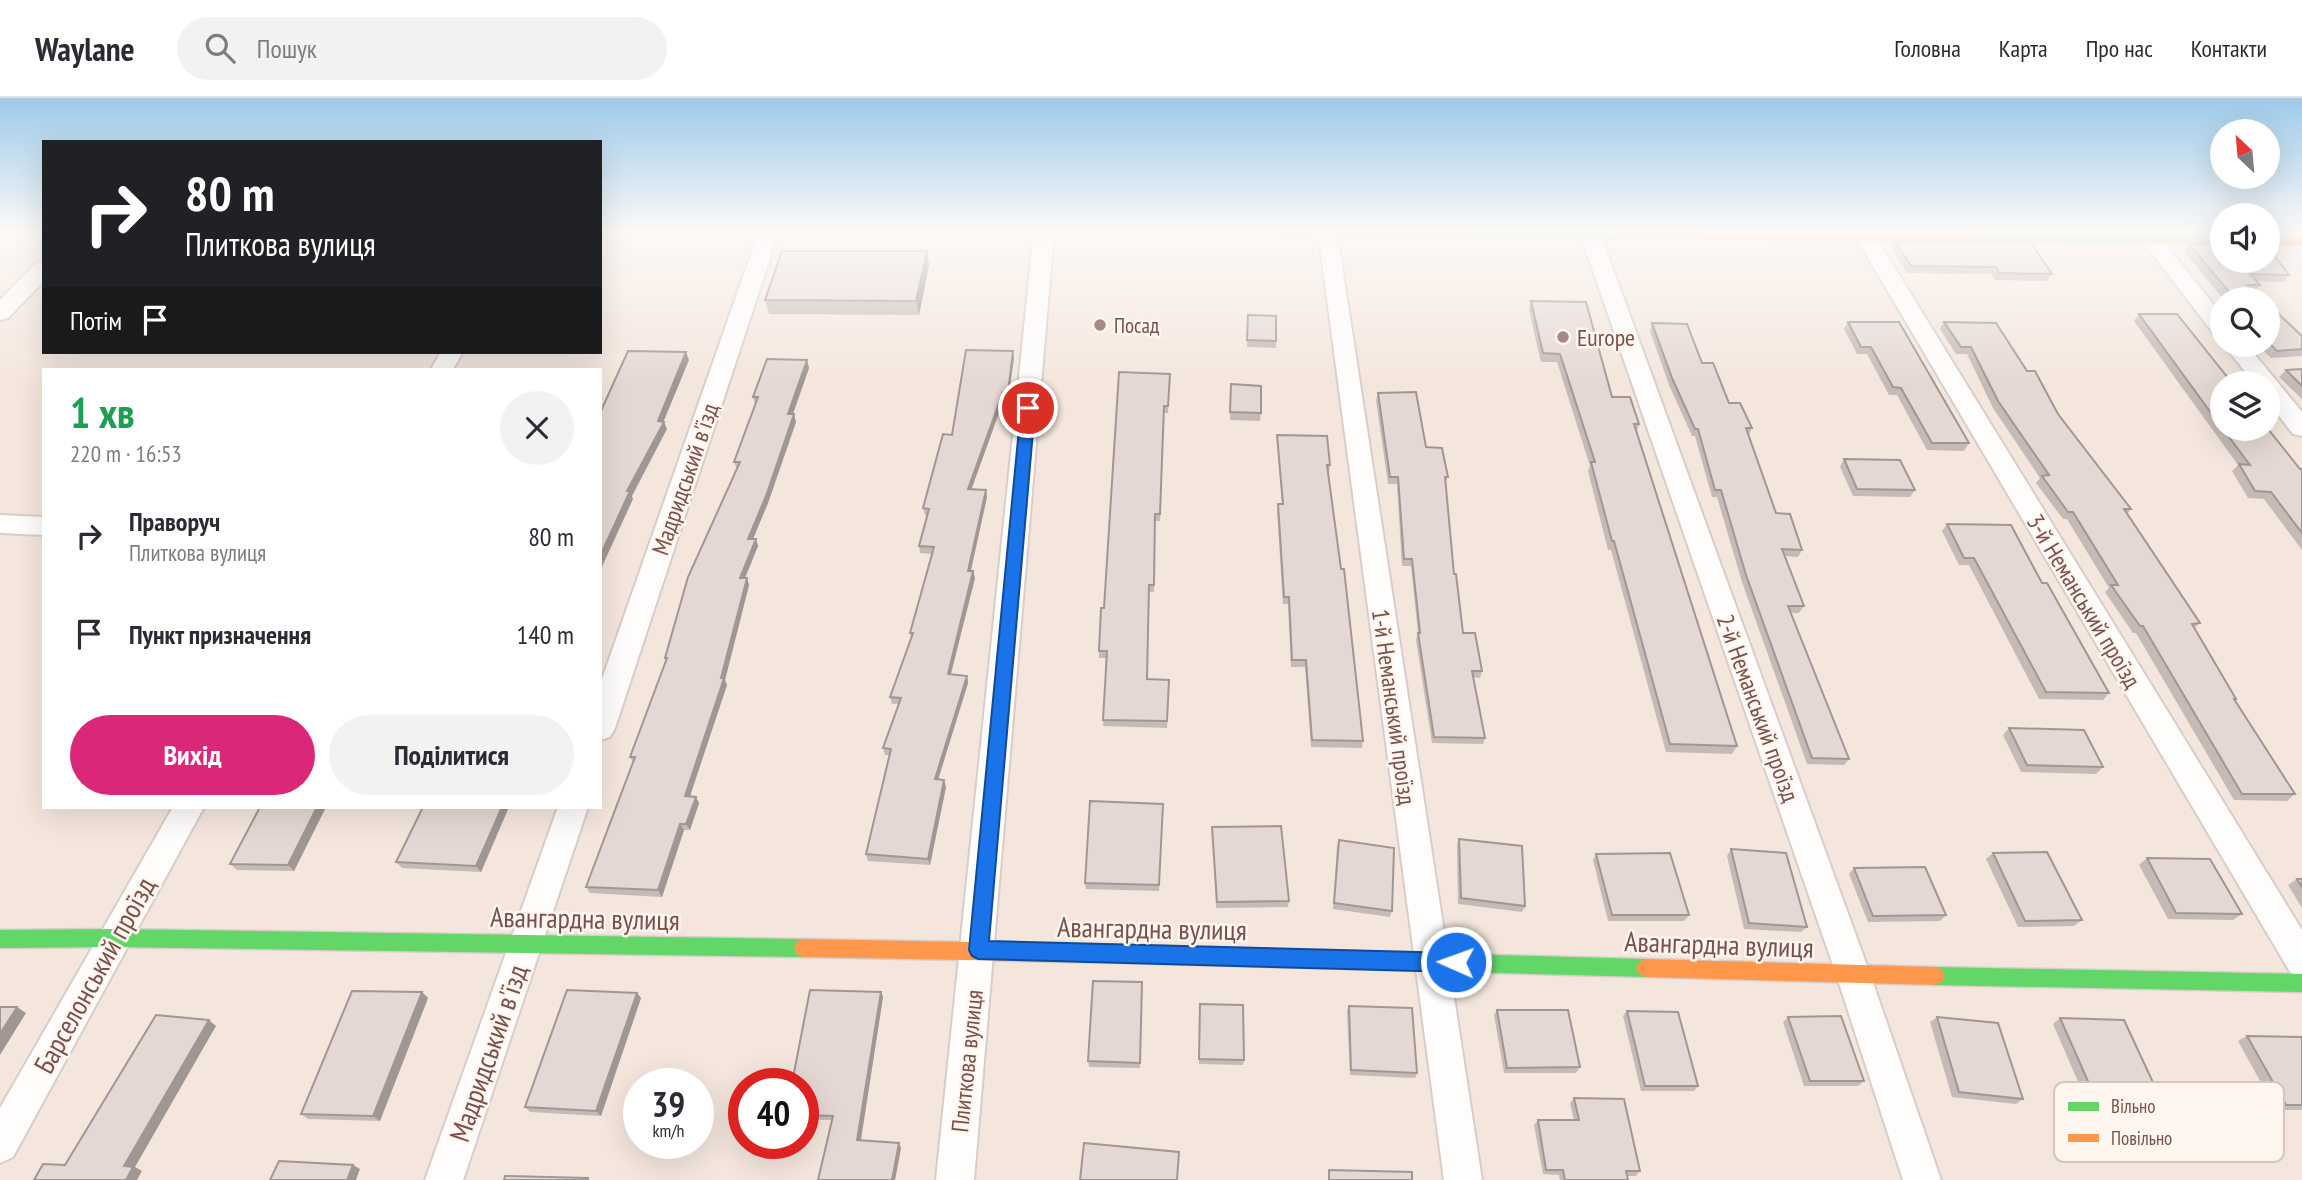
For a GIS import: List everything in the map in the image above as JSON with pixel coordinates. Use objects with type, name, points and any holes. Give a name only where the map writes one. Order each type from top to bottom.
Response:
[{"type":"street","points":[[0,313],[31,281]]},
{"type":"street","name":"Мадридський в'їзд","points":[[602,721],[752,281]]},
{"type":"street","name":"Плиткова вулиця","points":[[955,1180],[1039,281]]},
{"type":"street","name":"1-й Неманський проїзд","points":[[1334,281],[1463,1180]]},
{"type":"street","name":"2-й Неманський проїзд","points":[[1607,281],[1853,974],[1922,1180]]},
{"type":"street","name":"3-й Неманський проїзд","points":[[1893,281],[2302,961]]},
{"type":"street","points":[[2184,281],[2210,314]]},
{"type":"street","points":[[2245,357],[2256,371]]},
{"type":"street","points":[[2280,400],[2302,428]]},
{"type":"street","points":[[0,524],[42,526]]},
{"type":"street","name":"Барселонський проїзд","points":[[0,1143],[188,809]]},
{"type":"street","name":"Мадридський в'їзд","points":[[443,1180],[572,809]]},
{"type":"street","name":"Авангардна вулиця","points":[[0,939],[113,938],[978,950],[1853,974],[2302,983]]},
{"type":"shaded area","points":[[0,281],[42,281],[42,354],[602,354],[602,281],[2302,281],[2302,1180],[0,1180]]},
{"type":"building","points":[[771,281],[920,281],[916,301],[765,300]]},
{"type":"building","points":[[2220,281],[2257,281],[2260,285],[2247,285],[2249,287],[2225,287]]},
{"type":"building","points":[[1531,301],[1586,302],[1612,397],[1630,397],[1639,424],[1634,424],[1737,746],[1670,744],[1591,462],[1595,462],[1560,354],[1543,353]]},
{"type":"building","points":[[2139,314],[2177,314],[2222,371],[2210,371],[2210,412]]},
{"type":"building","points":[[1248,315],[1276,316],[1276,341],[1247,340]]},
{"type":"building","points":[[2280,315],[2302,336],[2302,349],[2280,351]]},
{"type":"building","points":[[1848,322],[1899,322],[1969,443],[1932,443],[1901,388],[1893,387],[1871,347],[1861,347]]},
{"type":"building","points":[[1944,322],[1996,323],[2027,371],[2035,371],[2058,414],[2131,509],[2124,509],[2200,623],[2192,624],[2234,699],[2295,794],[2242,794],[2143,626],[2140,626],[2111,585],[2118,585],[2073,512],[2068,512],[2042,476],[2049,475],[1998,401],[1971,347],[1961,347]]},
{"type":"building","points":[[1652,323],[1687,324],[1702,363],[1713,363],[1729,403],[1740,403],[1752,428],[1746,428],[1776,513],[1790,514],[1802,550],[1782,549],[1804,606],[1788,606],[1849,759],[1812,758],[1746,575],[1721,490],[1715,490],[1698,429],[1695,429],[1672,378]]},
{"type":"building","points":[[966,350],[1013,351],[1008,392],[1003,392],[968,489],[986,490],[968,571],[973,571],[948,674],[967,676],[935,779],[944,780],[928,859],[866,854],[891,749],[883,748],[901,698],[890,697],[913,633],[910,633],[934,547],[919,546],[929,509],[923,508],[943,434],[952,435]]},
{"type":"building","points":[[628,351],[686,352],[658,421],[664,422],[627,491],[630,491],[602,552],[602,409]]},
{"type":"building","points":[[767,359],[807,360],[788,414],[794,414],[748,539],[756,539],[740,578],[747,578],[721,678],[724,678],[685,796],[696,797],[686,824],[680,824],[658,890],[586,887],[635,757],[630,757],[667,658],[688,577],[740,462],[734,462],[758,397],[753,397]]},
{"type":"building","points":[[2302,369],[2302,386],[2286,370]]},
{"type":"building","points":[[1119,372],[1170,374],[1168,406],[1164,406],[1160,514],[1155,514],[1154,585],[1149,585],[1147,679],[1169,680],[1167,721],[1103,720],[1107,651],[1099,651]]},
{"type":"building","points":[[1231,384],[1261,386],[1261,413],[1230,412]]},
{"type":"building","points":[[1416,392],[1426,447],[1442,448],[1448,477],[1445,477],[1454,574],[1463,633],[1475,633],[1482,671],[1472,671],[1485,738],[1434,737],[1418,633],[1412,559],[1404,559],[1398,477],[1390,477],[1378,393]]},
{"type":"building","points":[[1277,435],[1327,436],[1330,465],[1327,465],[1341,569],[1344,569],[1363,741],[1312,740],[1306,660],[1292,660],[1289,597],[1284,597],[1278,504],[1283,504]]},
{"type":"building","points":[[2232,441],[2278,441],[2302,469],[2302,533],[2271,492],[2255,491],[2239,464],[2250,465]]},
{"type":"building","points":[[1844,459],[1900,460],[1915,490],[1857,489]]},
{"type":"building","points":[[1947,524],[2011,525],[2042,583],[2047,583],[2109,693],[2046,692],[1974,558],[1964,558]]},
{"type":"building","points":[[2009,728],[2084,730],[2103,767],[2027,765]]},
{"type":"building","points":[[1090,801],[1163,804],[1159,885],[1085,883]]},
{"type":"building","points":[[259,809],[316,809],[288,865],[230,864]]},
{"type":"building","points":[[422,809],[501,809],[476,866],[396,862]]},
{"type":"building","points":[[1281,826],[1289,901],[1217,902],[1212,827]]},
{"type":"building","points":[[1459,839],[1522,846],[1525,906],[1461,898]]},
{"type":"building","points":[[1339,840],[1394,848],[1392,911],[1334,903]]},
{"type":"building","points":[[1731,849],[1786,853],[1807,927],[1749,923]]},
{"type":"building","points":[[2047,852],[2082,920],[2025,921],[1993,853]]},
{"type":"building","points":[[1670,853],[1689,915],[1612,915],[1596,854]]},
{"type":"building","points":[[2147,858],[2210,859],[2242,914],[2176,913]]},
{"type":"building","points":[[1925,867],[1946,915],[1873,916],[1854,868]]},
{"type":"building","points":[[1093,981],[1142,982],[1140,1063],[1088,1061]]},
{"type":"building","points":[[567,990],[637,993],[596,1111],[525,1107]]},
{"type":"building","points":[[810,990],[881,992],[857,1140],[899,1143],[892,1180],[818,1180],[833,1116],[819,1116],[819,1068],[795,1068]]},
{"type":"building","points":[[352,991],[422,992],[373,1116],[301,1114]]},
{"type":"building","points":[[1200,1004],[1243,1005],[1244,1060],[1199,1059]]},
{"type":"building","points":[[1349,1006],[1412,1008],[1417,1073],[1351,1070]]},
{"type":"building","points":[[0,1007],[17,1007],[0,1034]]},
{"type":"building","points":[[1497,1010],[1568,1010],[1580,1067],[1507,1068]]},
{"type":"building","points":[[1627,1011],[1678,1012],[1698,1086],[1645,1086]]},
{"type":"building","points":[[156,1015],[209,1020],[124,1166],[133,1167],[126,1180],[34,1180],[43,1164],[65,1165]]},
{"type":"building","points":[[1841,1016],[1864,1081],[1810,1081],[1788,1017]]},
{"type":"building","points":[[1937,1017],[1998,1023],[2023,1099],[1959,1092]]},
{"type":"building","points":[[2060,1018],[2124,1020],[2153,1082],[2088,1082]]},
{"type":"building","points":[[2247,1036],[2302,1037],[2302,1105],[2286,1105],[2284,1082],[2273,1082]]},
{"type":"building","points":[[1574,1098],[1624,1099],[1640,1171],[1626,1171],[1628,1180],[1565,1180],[1563,1170],[1546,1170],[1538,1120],[1579,1120]]},
{"type":"building","points":[[1084,1143],[1179,1152],[1177,1180],[1080,1180]]},
{"type":"building","points":[[279,1161],[353,1165],[347,1180],[270,1180]]},
{"type":"building","points":[[1329,1170],[1412,1172],[1412,1180],[1329,1180]]},
{"type":"building","points":[[505,1176],[588,1178],[588,1180],[504,1180]]},
{"type":"traffic: fast","points":[[0,939],[113,938],[803,948]]},
{"type":"traffic: fast","points":[[1128,954],[1646,968]]},
{"type":"traffic: fast","points":[[1935,976],[2302,983]]},
{"type":"traffic: slow","points":[[803,948],[1128,954]]},
{"type":"traffic: slow","points":[[1646,968],[1935,976]]},
{"type":"place","name":"Посад","points":[[1100,325]]},
{"type":"place","name":"Europe","points":[[1563,337]]},
{"type":"route","points":[[1028,408],[978,950],[1456,962]]}]
